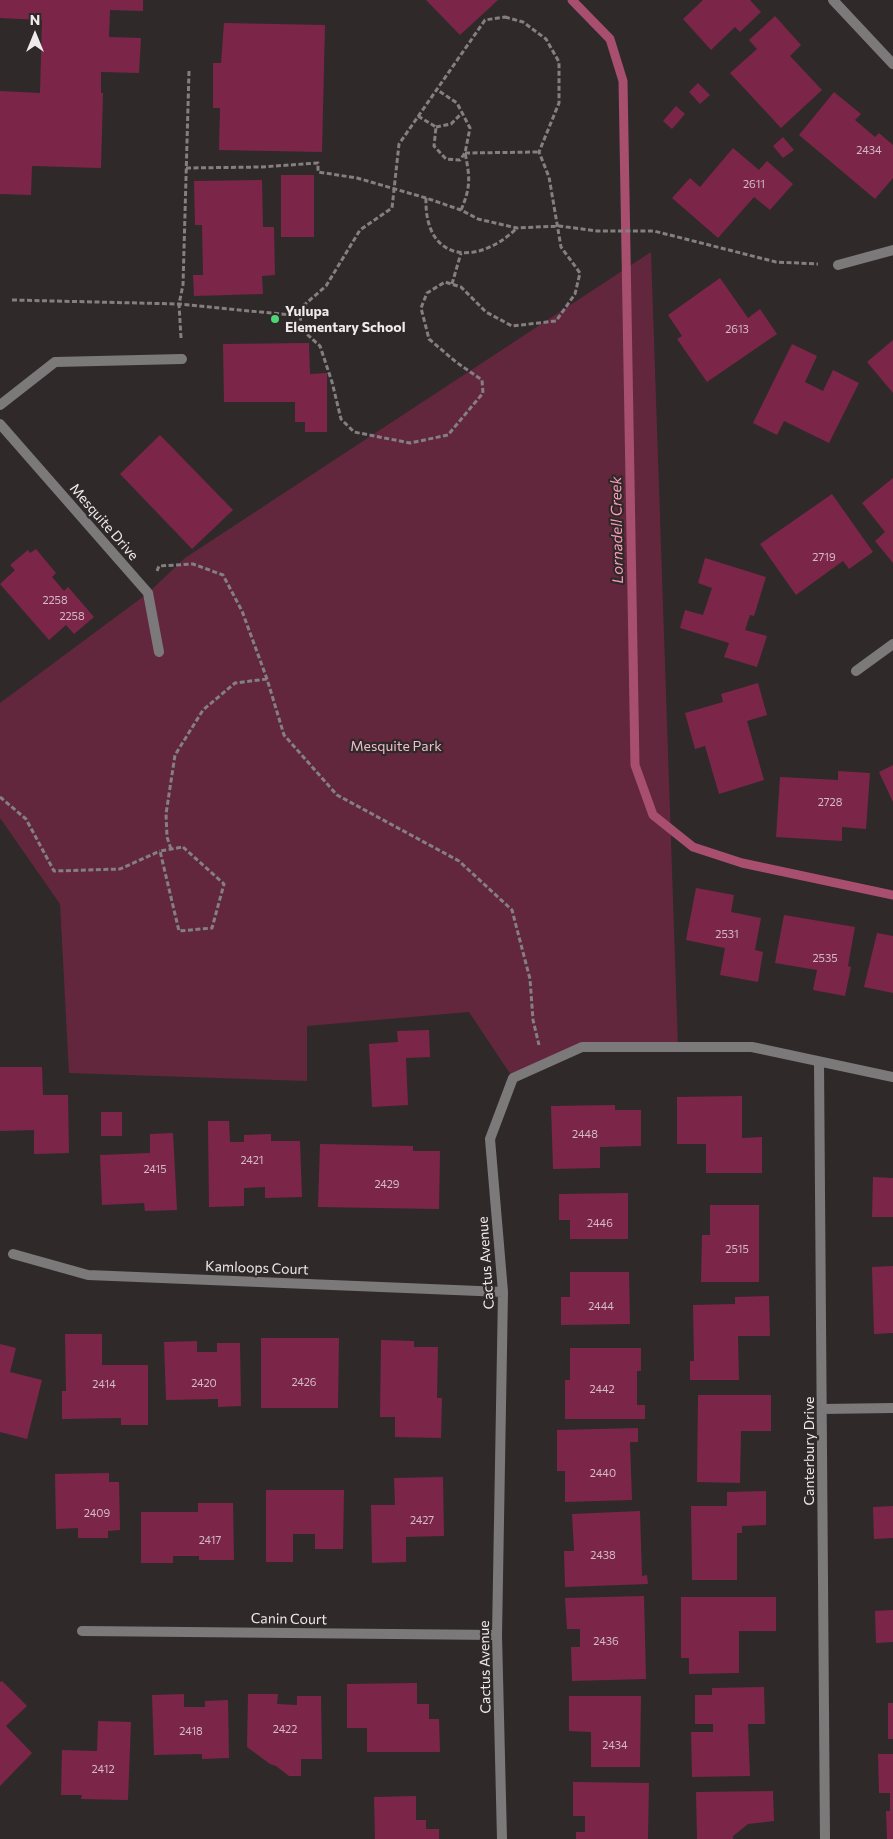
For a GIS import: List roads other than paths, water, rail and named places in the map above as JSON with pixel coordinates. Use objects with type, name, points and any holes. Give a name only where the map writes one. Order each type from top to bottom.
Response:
[{"type":"street","points":[[833,0],[893,64]]},
{"type":"street","points":[[838,265],[893,250]]},
{"type":"street","points":[[0,405],[54,362],[182,359]]},
{"type":"street","name":"Mesquite Drive","points":[[0,424],[148,593],[159,652]]},
{"type":"street","points":[[856,671],[893,644]]},
{"type":"street","name":"Cactus Avenue","points":[[502,1839],[497,1635],[503,1292],[490,1139],[513,1078],[582,1048],[752,1048],[893,1077]]},
{"type":"street","name":"Canterbury Drive","points":[[819,1062],[825,1839]]},
{"type":"street","name":"Kamloops Court","points":[[13,1254],[88,1275],[503,1292]]},
{"type":"street","points":[[822,1409],[893,1408]]},
{"type":"street","name":"Canin Court","points":[[82,1631],[497,1635]]},
{"type":"waterway","name":"Lornadell Creek","points":[[572,0],[610,39],[623,81],[635,765],[653,815],[693,847],[742,863],[893,895]]},
{"type":"place","name":"Yulupa Elementary School","points":[[275,319]]},
{"type":"park label","name":"Mesquite Park","points":[[396,746]]}]
